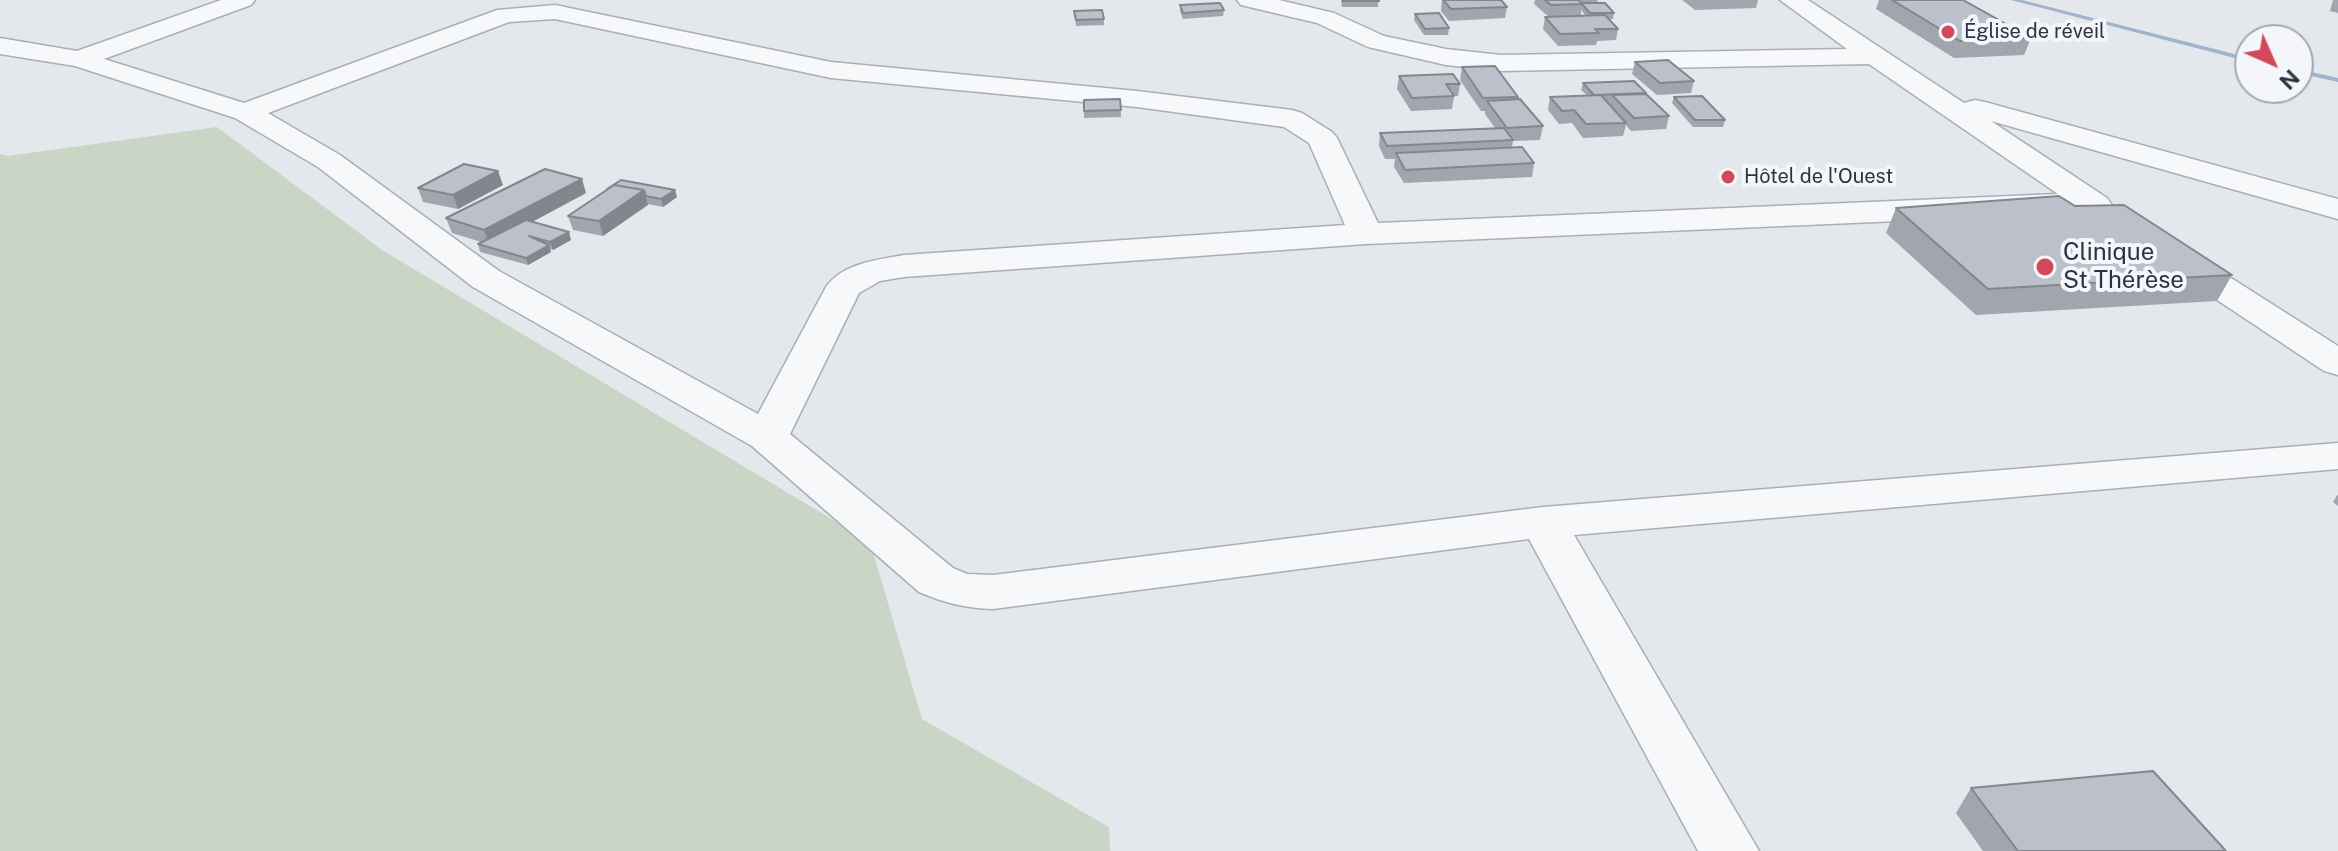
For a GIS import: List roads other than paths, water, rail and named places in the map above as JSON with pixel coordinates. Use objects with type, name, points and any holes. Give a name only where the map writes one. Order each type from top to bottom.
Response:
[{"type":"street","points":[[79,59],[243,0]]},
{"type":"street","points":[[1249,0],[1325,18],[1377,42],[1446,57],[1501,63],[1878,56]]},
{"type":"street","points":[[767,437],[844,287],[870,272],[904,266],[1366,234],[2103,210],[1792,0]]},
{"type":"street","points":[[245,112],[506,15],[555,12],[831,70],[1137,99],[1292,119],[1322,138],[1366,234]]},
{"type":"street","points":[[0,46],[79,59],[245,112],[329,161],[486,279],[767,437],[936,580],[962,591],[993,592],[1543,522],[2338,456]]},
{"type":"street","points":[[1936,96],[2169,164],[2338,209]]},
{"type":"street","points":[[2155,244],[2338,363]]},
{"type":"street","points":[[1543,522],[1729,851]]},
{"type":"waterway","points":[[2014,0],[2234,56]]},
{"type":"waterway","points":[[2314,75],[2338,80]]},
{"type":"place","name":"Église de réveil","points":[[1948,32]]},
{"type":"place","name":"Hôtel de l'Ouest","points":[[1728,177]]},
{"type":"place","name":"Clinique St Thérèse","points":[[2045,267]]}]
